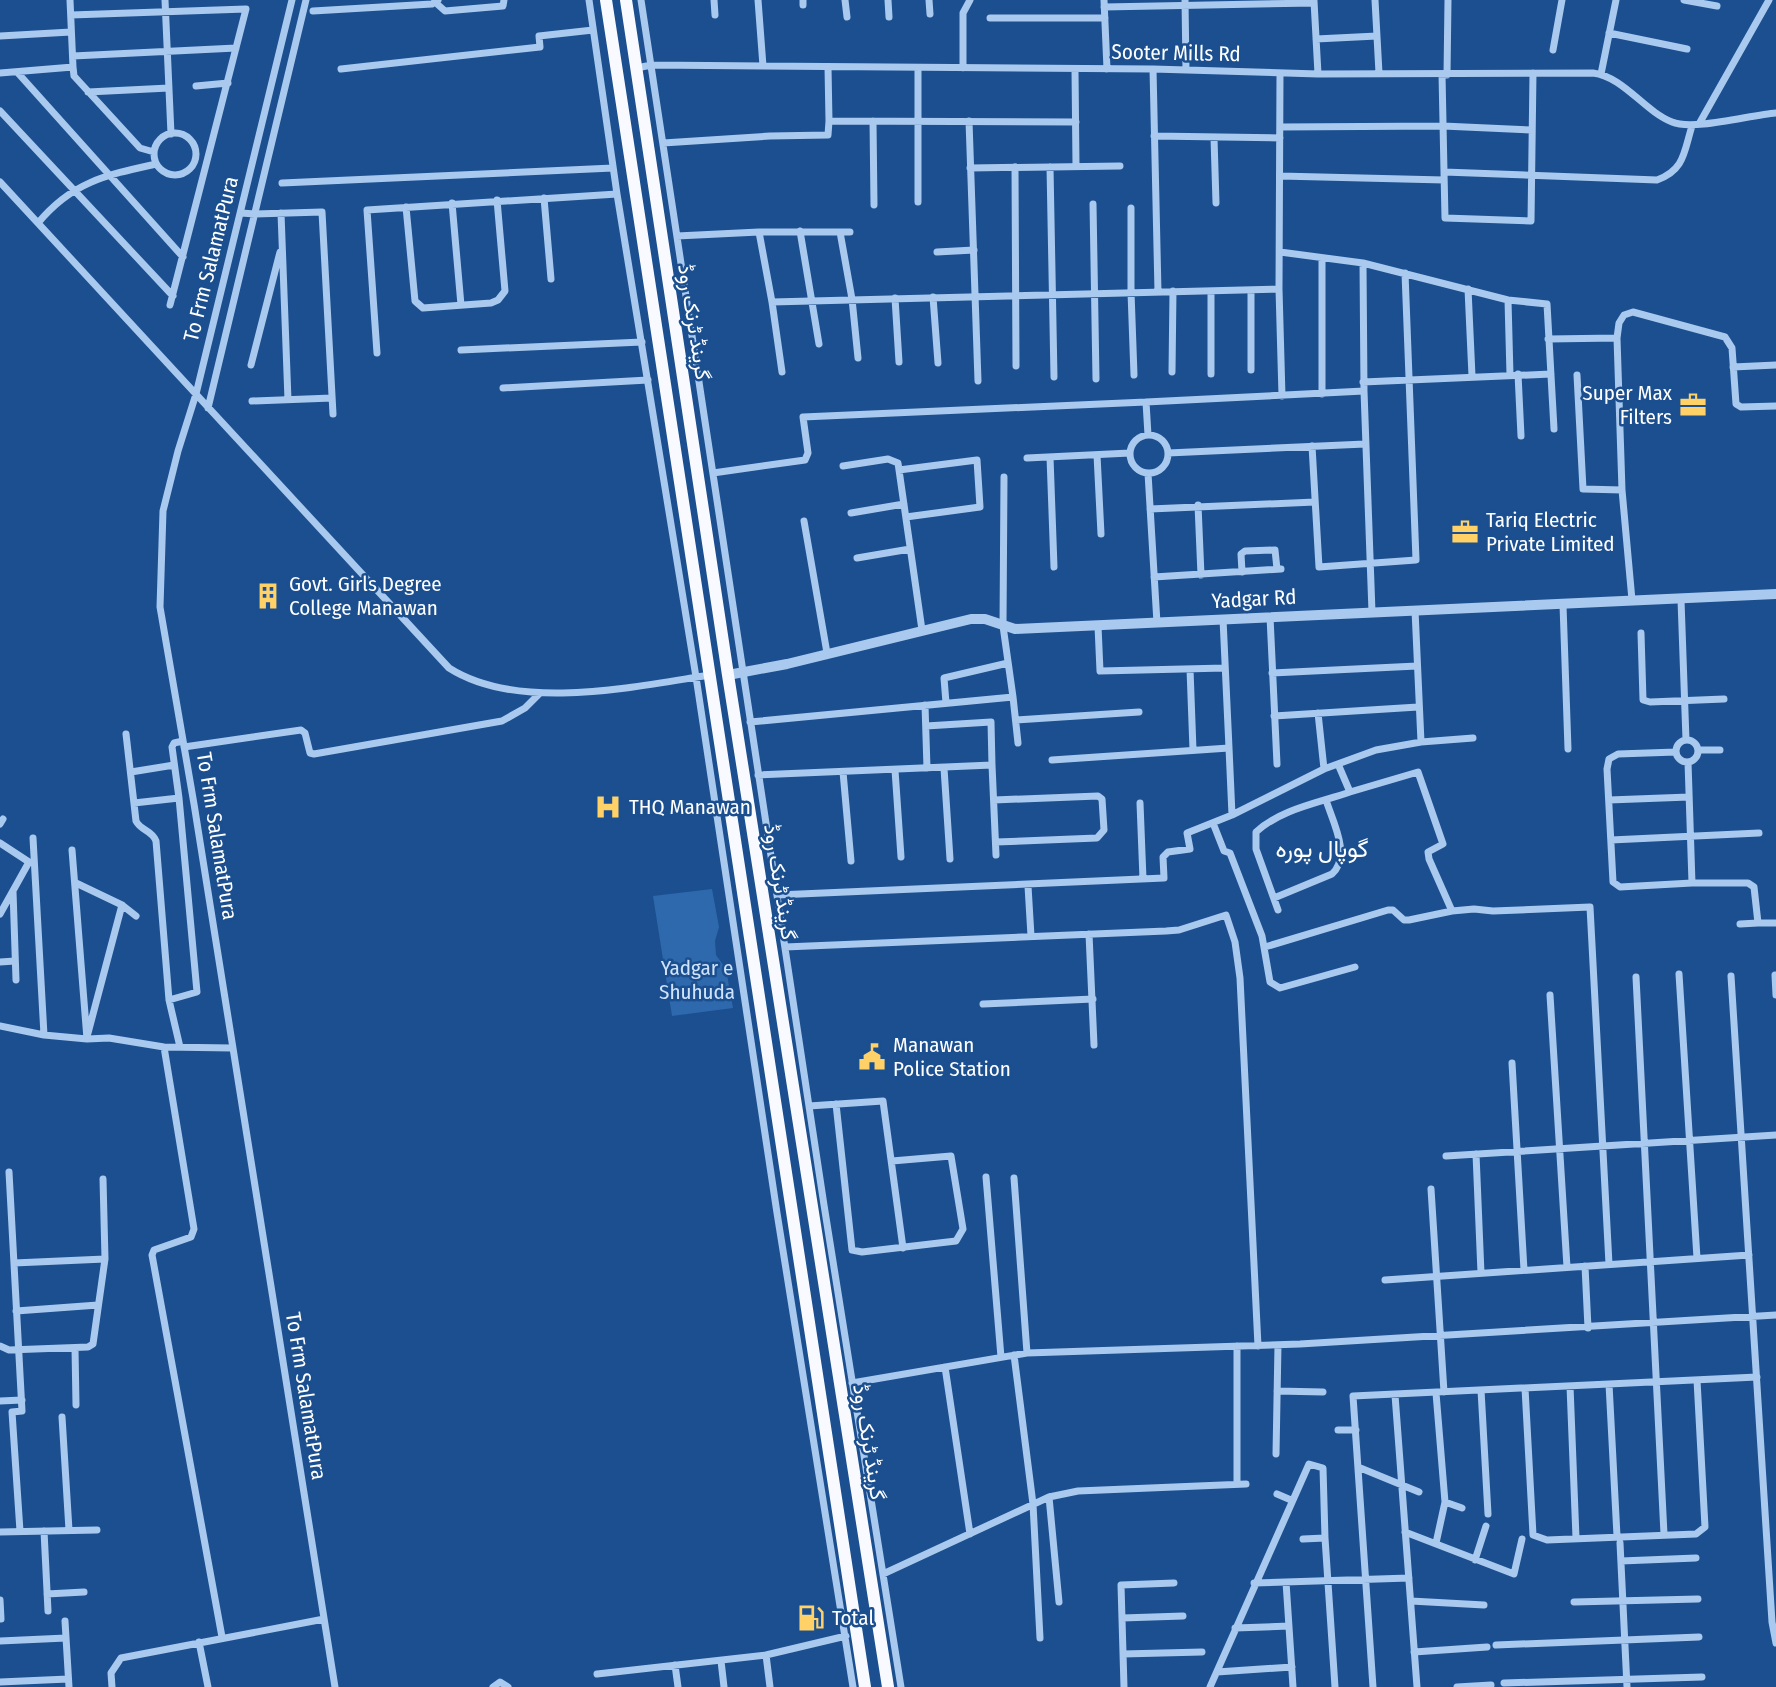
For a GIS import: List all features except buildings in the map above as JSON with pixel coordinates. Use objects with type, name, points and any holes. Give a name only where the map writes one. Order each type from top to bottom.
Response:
[{"type":"highway","name":"گرینڈ ٹرنک روڈ","points":[[606,0],[710,676],[716,765],[751,946],[849,1630],[865,1687]]},
{"type":"highway","name":"گرینڈ ٹرنک روڈ","points":[[626,0],[728,675],[888,1687]]},
{"type":"highway","points":[[610,23],[629,19]]},
{"type":"highway","points":[[751,946],[770,942]]},
{"type":"street","points":[[70,0],[74,76],[140,148],[154,152]]},
{"type":"street","points":[[165,0],[171,134]]},
{"type":"street","name":"To Frm SalamatPura","points":[[292,0],[196,394],[163,511],[160,607],[335,1687]]},
{"type":"street","points":[[208,408],[306,0]]},
{"type":"street","points":[[313,11],[437,1],[444,11],[503,6],[504,0]]},
{"type":"street","points":[[589,0],[617,194],[696,677],[716,765],[758,1087],[844,1583]]},
{"type":"street","points":[[641,0],[809,1106],[901,1687]]},
{"type":"street","points":[[714,0],[715,15]]},
{"type":"street","points":[[758,0],[763,66]]},
{"type":"street","points":[[845,0],[847,17]]},
{"type":"street","points":[[888,0],[890,17]]},
{"type":"street","points":[[929,0],[930,14]]},
{"type":"street","points":[[963,68],[963,13],[970,0]]},
{"type":"street","points":[[1375,0],[1379,73]]},
{"type":"street","points":[[1448,0],[1443,126],[1445,218],[1531,221],[1533,73]]},
{"type":"street","points":[[1553,50],[1562,0]]},
{"type":"street","points":[[1616,0],[1601,74],[1663,118],[1675,124],[1695,125],[1776,113]]},
{"type":"street","points":[[1685,0],[1717,6]]},
{"type":"street","points":[[1280,176],[1531,175],[1657,180],[1680,165],[1695,125],[1769,0]]},
{"type":"street","points":[[1107,69],[1104,3],[1314,1],[1318,74]]},
{"type":"street","points":[[1185,3],[1186,71]]},
{"type":"street","points":[[71,15],[246,9],[170,305]]},
{"type":"street","points":[[990,18],[1105,18]]},
{"type":"street","points":[[341,69],[540,47],[539,36],[593,30]]},
{"type":"street","points":[[0,36],[71,32]]},
{"type":"street","points":[[1609,33],[1687,49]]},
{"type":"street","points":[[1316,39],[1377,36]]},
{"type":"street","points":[[73,56],[236,48]]},
{"type":"street","name":"Sooter Mills Rd","points":[[637,68],[651,65],[1153,69],[1318,74],[1601,74]]},
{"type":"street","points":[[0,73],[73,67]]},
{"type":"street","points":[[663,143],[828,135],[828,67]]},
{"type":"street","points":[[918,68],[918,202]]},
{"type":"street","points":[[1153,69],[1158,292]]},
{"type":"street","points":[[1075,70],[1076,166]]},
{"type":"street","points":[[17,72],[183,257]]},
{"type":"street","points":[[1280,73],[1279,289],[1282,396]]},
{"type":"street","points":[[196,86],[228,83]]},
{"type":"street","points":[[89,92],[169,89]]},
{"type":"street","points":[[0,111],[173,296]]},
{"type":"street","points":[[829,121],[1076,122]]},
{"type":"street","points":[[873,121],[874,205]]},
{"type":"street","points":[[969,121],[978,381]]},
{"type":"street","points":[[1280,127],[1443,126],[1532,130]]},
{"type":"street","points":[[171,134],[183,135],[192,142],[196,154],[190,169],[180,175],[169,174],[156,164],[154,152],[162,138],[171,134]]},
{"type":"street","points":[[1154,136],[1280,138]]},
{"type":"street","points":[[1214,138],[1216,202]]},
{"type":"street","points":[[195,160],[208,163]]},
{"type":"street","points":[[38,223],[54,204],[74,190],[108,175],[156,164]]},
{"type":"street","points":[[970,168],[1120,166]]},
{"type":"street","points":[[1015,167],[1016,366]]},
{"type":"street","points":[[1050,167],[1054,377]]},
{"type":"street","points":[[282,183],[614,168]]},
{"type":"street","points":[[0,182],[449,668],[475,681],[505,690],[540,693],[583,691],[710,676]]},
{"type":"street","points":[[377,352],[367,210],[617,194]]},
{"type":"street","points":[[544,198],[551,279]]},
{"type":"street","points":[[406,207],[417,304],[423,308],[491,303],[498,300],[505,291],[497,200]]},
{"type":"street","points":[[452,204],[461,305]]},
{"type":"street","points":[[1093,204],[1096,379]]},
{"type":"street","points":[[1131,208],[1134,375]]},
{"type":"street","points":[[241,213],[322,212],[333,414]]},
{"type":"street","points":[[281,213],[288,400]]},
{"type":"street","points":[[760,232],[782,372]]},
{"type":"street","points":[[800,232],[819,344]]},
{"type":"street","points":[[840,232],[852,299],[858,358]]},
{"type":"street","points":[[677,236],[850,232]]},
{"type":"street","points":[[251,365],[282,244]]},
{"type":"street","points":[[937,252],[974,250]]},
{"type":"street","points":[[1280,252],[1363,263],[1508,300],[1547,304],[1554,429]]},
{"type":"street","points":[[1322,258],[1322,394]]},
{"type":"street","points":[[1363,263],[1363,382],[1372,612]]},
{"type":"street","points":[[1312,446],[1319,567],[1416,560],[1405,273]]},
{"type":"street","points":[[772,302],[1279,289]]},
{"type":"street","points":[[1468,289],[1472,376]]},
{"type":"street","points":[[1251,290],[1251,370]]},
{"type":"street","points":[[1172,372],[1173,291]]},
{"type":"street","points":[[1211,291],[1212,374]]},
{"type":"street","points":[[933,297],[938,363]]},
{"type":"street","points":[[895,298],[899,362]]},
{"type":"street","points":[[1508,300],[1521,436]]},
{"type":"street","points":[[1632,600],[1622,490],[1617,338],[1619,323],[1624,315],[1633,312],[1725,337],[1732,348],[1736,404],[1741,407],[1776,405]]},
{"type":"street","points":[[1548,339],[1617,338]]},
{"type":"street","points":[[461,350],[642,342]]},
{"type":"street","points":[[1733,367],[1776,365]]},
{"type":"street","points":[[1363,382],[1550,374]]},
{"type":"street","points":[[1577,375],[1582,486],[1586,491],[1622,490]]},
{"type":"street","points":[[503,388],[648,380]]},
{"type":"street","points":[[713,473],[805,460],[808,453],[803,416],[1364,391]]},
{"type":"street","points":[[252,401],[332,398]]},
{"type":"street","points":[[1146,402],[1149,435]]},
{"type":"street","points":[[1149,435],[1164,442],[1168,453],[1165,465],[1148,473],[1133,465],[1130,453],[1134,442],[1149,435]]},
{"type":"street","points":[[1168,453],[1365,444]]},
{"type":"street","points":[[1027,458],[1130,453]]},
{"type":"street","points":[[1097,455],[1101,534]]},
{"type":"street","points":[[1050,457],[1054,567]]},
{"type":"street","points":[[844,466],[888,459],[898,463],[922,630]]},
{"type":"street","points":[[899,470],[977,460],[981,507],[906,517]]},
{"type":"street","points":[[1148,473],[1157,623]]},
{"type":"street","points":[[1004,477],[1003,626],[1017,743]]},
{"type":"street","points":[[1150,509],[1315,502]]},
{"type":"street","points":[[851,513],[904,504]]},
{"type":"street","points":[[1198,505],[1201,575]]},
{"type":"street","points":[[804,522],[827,653]]},
{"type":"street","points":[[857,558],[910,550]]},
{"type":"street","points":[[1154,578],[1201,575],[1242,572],[1279,569],[1275,550],[1245,551],[1241,554],[1242,572]]},
{"type":"street","name":"Yadgar Rd","points":[[728,675],[971,619],[985,619],[1015,629],[1776,594]]},
{"type":"street","points":[[1681,600],[1686,740]]},
{"type":"street","points":[[1563,605],[1568,748]]},
{"type":"street","points":[[1415,610],[1421,742]]},
{"type":"street","points":[[1270,617],[1277,764]]},
{"type":"street","points":[[1223,619],[1232,815]]},
{"type":"street","points":[[1098,626],[1100,671],[1225,668]]},
{"type":"street","points":[[1641,633],[1643,700],[1684,702],[1724,699]]},
{"type":"street","points":[[946,704],[944,678],[1008,663]]},
{"type":"street","points":[[1272,673],[1417,666]]},
{"type":"street","points":[[1190,669],[1193,750]]},
{"type":"street","points":[[169,1000],[197,992],[172,744],[301,730],[305,733],[308,750],[314,754],[502,720],[525,708],[540,693]]},
{"type":"street","points":[[750,722],[1013,697]]},
{"type":"street","points":[[925,705],[927,768]]},
{"type":"street","points":[[1274,716],[1419,707]]},
{"type":"street","points":[[1016,720],[1139,712]]},
{"type":"street","points":[[1318,713],[1324,769]]},
{"type":"street","points":[[926,726],[991,722],[996,855]]},
{"type":"street","points":[[126,734],[138,826],[152,833],[156,841],[169,1000],[180,1047]]},
{"type":"street","points":[[777,895],[1164,878],[1164,857],[1168,852],[1190,849],[1186,834],[1232,815],[1324,769],[1387,747],[1473,738]]},
{"type":"street","points":[[1686,740],[1694,743],[1698,750]]},
{"type":"street","points":[[1686,740],[1678,745],[1676,752],[1681,761],[1688,762],[1695,758],[1698,750]]},
{"type":"street","points":[[1052,760],[1229,748]]},
{"type":"street","points":[[1698,750],[1720,750]]},
{"type":"street","points":[[1676,752],[1613,756],[1608,763],[1613,883],[1617,887],[1748,883],[1754,887],[1758,923]]},
{"type":"street","points":[[1688,762],[1692,883]]},
{"type":"street","points":[[1338,764],[1350,792]]},
{"type":"street","points":[[131,772],[174,765]]},
{"type":"street","points":[[758,775],[992,765]]},
{"type":"street","points":[[944,768],[950,859]]},
{"type":"street","points":[[895,770],[901,857]]},
{"type":"street","points":[[843,772],[851,862]]},
{"type":"street","points":[[1278,910],[1255,849],[1255,832],[1284,813],[1418,772],[1443,844],[1428,852],[1429,859],[1452,911]]},
{"type":"street","points":[[994,800],[1098,796],[1102,799],[1104,830],[1097,838],[996,842]]},
{"type":"street","points":[[1609,800],[1689,797]]},
{"type":"street","points":[[134,803],[179,798]]},
{"type":"street","points":[[1274,898],[1338,869],[1341,860],[1339,839],[1326,800]]},
{"type":"street","points":[[1140,803],[1143,879]]},
{"type":"street","points":[[1213,823],[1224,851],[1230,853],[1265,947],[1270,982],[1280,988],[1355,967]]},
{"type":"street","points":[[1611,840],[1759,833]]},
{"type":"street","points":[[33,838],[44,1035]]},
{"type":"street","points":[[0,843],[29,862],[0,914]]},
{"type":"street","points":[[72,850],[87,1039]]},
{"type":"street","points":[[76,883],[122,905],[136,916]]},
{"type":"street","points":[[1028,886],[1031,936]]},
{"type":"street","points":[[13,890],[16,980]]},
{"type":"street","points":[[87,1039],[122,905]]},
{"type":"street","points":[[1265,947],[1388,910],[1393,910],[1404,920],[1409,920],[1452,911],[1590,907],[1609,1264]]},
{"type":"street","points":[[785,947],[1179,930],[1226,915],[1235,943],[1240,978],[1258,1346]]},
{"type":"street","points":[[1740,924],[1776,923]]},
{"type":"street","points":[[1089,934],[1094,1045]]},
{"type":"street","points":[[0,962],[15,961]]},
{"type":"street","points":[[1679,974],[1697,1258]]},
{"type":"street","points":[[1775,975],[1776,995]]},
{"type":"street","points":[[1731,976],[1776,1643]]},
{"type":"street","points":[[1636,977],[1664,1534]]},
{"type":"street","points":[[1550,995],[1567,1267]]},
{"type":"street","points":[[983,1004],[1093,999]]},
{"type":"street","points":[[0,1026],[44,1035],[109,1038],[164,1047],[232,1048]]},
{"type":"street","points":[[164,1047],[194,1229],[191,1237],[160,1246],[152,1255],[222,1637]]},
{"type":"street","points":[[1512,1063],[1524,1270]]},
{"type":"street","points":[[758,1087],[772,1085]]},
{"type":"street","points":[[809,1106],[883,1101],[903,1248]]},
{"type":"street","points":[[836,1104],[852,1250],[858,1253],[954,1242],[962,1232],[962,1226],[951,1156],[892,1161]]},
{"type":"street","points":[[1446,1156],[1776,1135]]},
{"type":"street","points":[[1476,1154],[1481,1273]]},
{"type":"street","points":[[9,1172],[22,1400],[22,1411],[12,1412],[20,1531]]},
{"type":"street","points":[[986,1177],[1001,1357]]},
{"type":"street","points":[[1014,1178],[1027,1353]]},
{"type":"street","points":[[0,1346],[19,1350],[88,1347],[93,1343],[105,1259],[103,1179]]},
{"type":"street","points":[[1431,1189],[1440,1336],[1445,1502],[1436,1544]]},
{"type":"street","points":[[1385,1280],[1749,1255]]},
{"type":"street","points":[[14,1264],[105,1259]]},
{"type":"street","points":[[1585,1266],[1588,1328]]},
{"type":"street","points":[[16,1311],[98,1305]]},
{"type":"street","points":[[852,1383],[1027,1353],[1278,1345],[1776,1315]]},
{"type":"street","points":[[1276,1454],[1278,1345]]},
{"type":"street","points":[[1237,1346],[1237,1485]]},
{"type":"street","points":[[75,1348],[76,1405]]},
{"type":"street","points":[[1014,1355],[1033,1504],[1040,1638]]},
{"type":"street","points":[[945,1367],[970,1534]]},
{"type":"street","points":[[1373,1687],[1353,1396],[1757,1377]]},
{"type":"street","points":[[1525,1388],[1533,1535],[1546,1540],[1618,1539],[1696,1534],[1705,1527],[1697,1380]]},
{"type":"street","points":[[1609,1384],[1627,1683]]},
{"type":"street","points":[[1570,1386],[1576,1538]]},
{"type":"street","points":[[1481,1390],[1488,1514]]},
{"type":"street","points":[[1277,1391],[1323,1392]]},
{"type":"street","points":[[1395,1395],[1417,1687]]},
{"type":"street","points":[[0,1401],[22,1400]]},
{"type":"street","points":[[62,1417],[69,1530]]},
{"type":"street","points":[[1338,1430],[1356,1430]]},
{"type":"street","points":[[1210,1687],[1309,1464],[1323,1468],[1335,1687]]},
{"type":"street","points":[[1358,1467],[1419,1492]]},
{"type":"street","points":[[883,1574],[1049,1497],[1078,1491],[1247,1484]]},
{"type":"street","points":[[1277,1494],[1292,1500]]},
{"type":"street","points":[[1049,1497],[1059,1602]]},
{"type":"street","points":[[1445,1502],[1462,1507]]},
{"type":"street","points":[[1475,1560],[1486,1526]]},
{"type":"street","points":[[0,1532],[97,1530]]},
{"type":"street","points":[[44,1531],[48,1611]]},
{"type":"street","points":[[1405,1532],[1514,1574],[1522,1539]]},
{"type":"street","points":[[1303,1539],[1325,1538]]},
{"type":"street","points":[[1621,1561],[1696,1558]]},
{"type":"street","points":[[1254,1583],[1409,1578]]},
{"type":"street","points":[[1286,1582],[1293,1687]]},
{"type":"street","points":[[1124,1687],[1121,1585],[1174,1583]]},
{"type":"street","points":[[47,1594],[84,1592]]},
{"type":"street","points":[[1574,1602],[1698,1599]]},
{"type":"street","points":[[0,1600],[1,1619]]},
{"type":"street","points":[[1410,1601],[1484,1605]]},
{"type":"street","points":[[1122,1618],[1183,1616]]},
{"type":"street","points":[[112,1687],[111,1673],[121,1658],[324,1619]]},
{"type":"street","points":[[0,1682],[68,1683],[65,1621]]},
{"type":"street","points":[[1235,1628],[1289,1626]]},
{"type":"street","points":[[597,1674],[765,1655],[849,1630],[853,1687]]},
{"type":"street","points":[[1496,1645],[1699,1637]]},
{"type":"street","points":[[0,1641],[66,1638]]},
{"type":"street","points":[[200,1642],[208,1687]]},
{"type":"street","points":[[1415,1652],[1487,1647]]},
{"type":"street","points":[[1123,1654],[1202,1652]]},
{"type":"street","points":[[765,1655],[770,1687]]},
{"type":"street","points":[[721,1661],[724,1687]]},
{"type":"street","points":[[676,1665],[678,1687]]},
{"type":"street","points":[[1217,1672],[1292,1667]]},
{"type":"street","points":[[1504,1684],[1627,1683],[1703,1676]]},
{"type":"street","points":[[493,1687],[500,1682],[508,1687]]},
{"type":"street","points":[[1457,1687],[1491,1685]]},
{"type":"green space","name":"Yadgar e Shuhuda","points":[[712,889],[719,927],[715,941],[716,955],[726,969],[733,1008],[672,1016],[653,896]]},
{"type":"place","name":"Super Max Filters","points":[[1693,405]]},
{"type":"place","name":"Tariq Electric Private Limited","points":[[1465,532]]},
{"type":"place","name":"Govt. Girls Degree College Manawan","points":[[268,596]]},
{"type":"place","name":"THQ Manawan","points":[[608,807]]},
{"type":"place","name":"Manawan Police Station","points":[[872,1057]]},
{"type":"place","name":"Total","points":[[811,1618]]},
{"type":"district","name":"گوپال پورہ","points":[[1322,849]]}]
